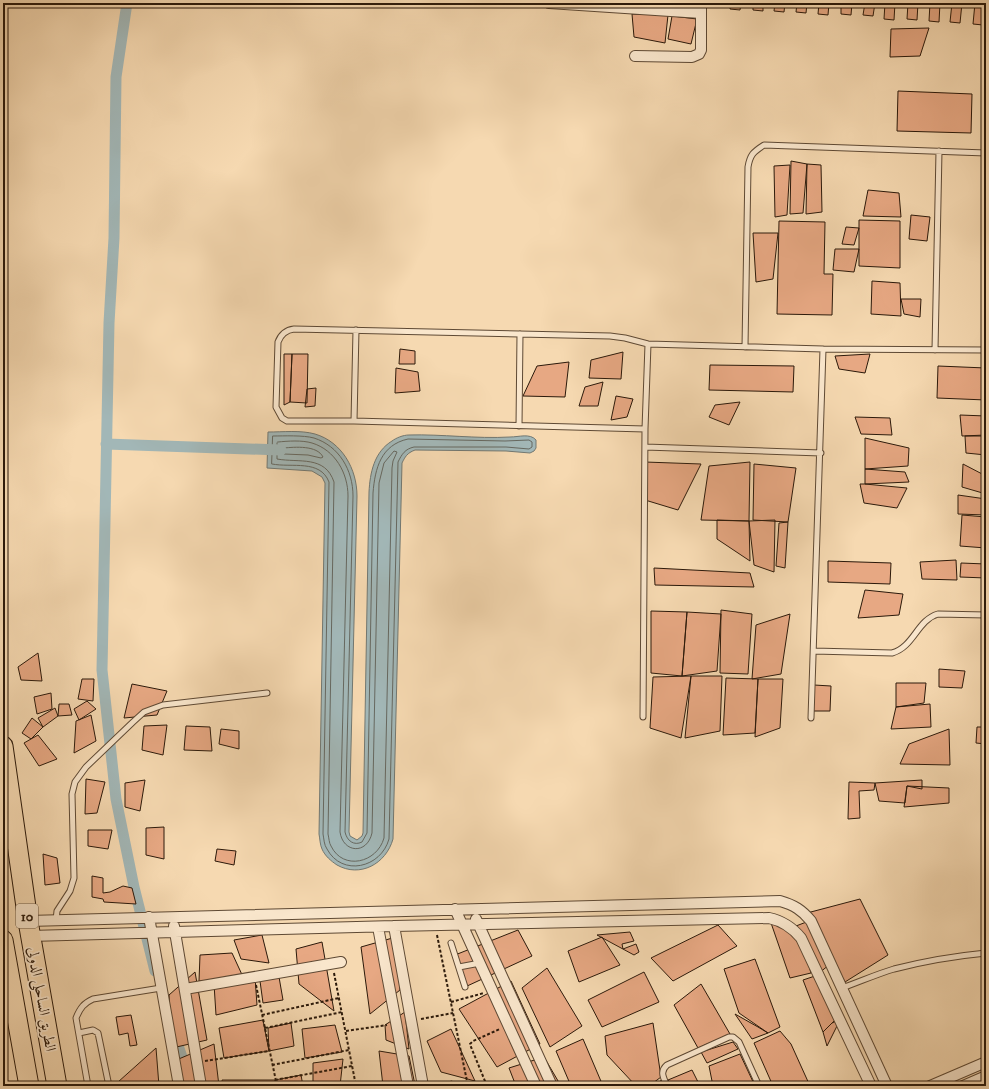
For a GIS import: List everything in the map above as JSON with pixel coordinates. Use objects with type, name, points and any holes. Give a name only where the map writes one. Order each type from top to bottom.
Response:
[{"type":"highway","name":"الطريق الساحلى الدولى","points":[[3,746],[29,928],[57,1086]]},
{"type":"highway","name":"الطريق الساحلى الدولى","points":[[3,940],[29,1086]]},
{"type":"street","points":[[549,3],[701,8],[701,50],[699,54],[692,57],[635,56]]},
{"type":"street","points":[[29,928],[56,920],[780,901],[798,908],[811,921],[887,1086]]},
{"type":"street","points":[[471,908],[552,1086]]},
{"type":"street","points":[[455,909],[536,1086]]},
{"type":"street","points":[[149,917],[179,1086]]},
{"type":"street","points":[[173,917],[201,1086]]},
{"type":"street","points":[[29,928],[175,932],[462,924],[769,918],[778,920],[791,927],[801,938],[871,1086]]},
{"type":"street","points":[[394,926],[423,1086]]},
{"type":"street","points":[[378,927],[408,1086]]},
{"type":"street","points":[[185,989],[337,963]]},
{"type":"street","points":[[930,1086],[986,1062]]},
{"type":"street","points":[[963,1086],[986,1076]]},
{"type":"lane","points":[[745,347],[748,167],[754,151],[764,145],[986,152]]},
{"type":"lane","points":[[936,350],[939,151]]},
{"type":"lane","points":[[645,429],[287,420],[282,418],[278,413],[276,402],[278,342],[280,336],[284,332],[288,329],[294,329],[610,336],[648,344],[745,347],[986,350]]},
{"type":"lane","points":[[354,421],[356,330]]},
{"type":"lane","points":[[519,426],[520,334]]},
{"type":"lane","points":[[643,717],[645,429],[648,344]]},
{"type":"lane","points":[[811,718],[821,453],[823,349]]},
{"type":"lane","points":[[645,447],[821,453]]},
{"type":"lane","points":[[814,651],[892,653],[903,649],[924,623],[933,616],[938,614],[986,615]]},
{"type":"lane","points":[[56,920],[57,911],[72,885],[74,872],[72,794],[75,782],[86,767],[138,717],[151,709],[163,705],[267,693]]},
{"type":"lane","points":[[451,943],[465,986]]},
{"type":"lane","points":[[841,988],[893,970],[924,962],[955,956],[986,953]]},
{"type":"lane","points":[[459,967],[480,963]]},
{"type":"lane","points":[[88,1086],[76,1018],[79,1009],[85,1002],[93,999],[161,988]]},
{"type":"lane","points":[[79,1033],[92,1030],[98,1033],[109,1086]]},
{"type":"lane","points":[[667,1086],[662,1074],[664,1068],[729,1037],[736,1039],[739,1042],[759,1086]]},
{"type":"path","points":[[431,935],[437,935],[468,1086]]},
{"type":"path","points":[[337,963],[339,998],[356,1086]]},
{"type":"path","points":[[254,977],[276,1086]]},
{"type":"path","points":[[451,1002],[493,991]]},
{"type":"path","points":[[262,1015],[339,998]]},
{"type":"path","points":[[265,1028],[342,1012]]},
{"type":"path","points":[[418,1019],[453,1013]]},
{"type":"path","points":[[346,1032],[396,1023]]},
{"type":"path","points":[[487,1086],[470,1044],[473,1041],[508,1025]]},
{"type":"path","points":[[272,1064],[349,1050]]},
{"type":"path","points":[[197,1062],[270,1051]]},
{"type":"path","points":[[275,1080],[352,1066]]},
{"type":"water","points":[[268,432],[304,432],[325,438],[340,450],[351,467],[354,476],[357,496],[349,832],[350,836],[357,840],[363,833],[369,492],[370,478],[377,457],[386,446],[396,439],[407,435],[485,437],[528,436],[536,440],[536,448],[530,453],[506,451],[415,450],[407,455],[402,463],[393,839],[390,848],[378,862],[363,869],[346,869],[333,862],[326,856],[322,849],[319,834],[325,483],[322,477],[312,471],[267,468]]},
{"type":"building","points":[[709,3],[719,3],[719,7],[709,6]]},
{"type":"building","points":[[731,3],[741,3],[740,10],[730,9]]},
{"type":"building","points":[[753,3],[763,3],[763,11],[753,10]]},
{"type":"building","points":[[775,3],[785,3],[784,12],[774,11]]},
{"type":"building","points":[[797,3],[807,3],[806,13],[796,12]]},
{"type":"building","points":[[819,3],[829,3],[828,15],[818,14]]},
{"type":"building","points":[[841,3],[852,3],[851,15],[841,14]]},
{"type":"building","points":[[865,3],[875,3],[873,16],[863,15]]},
{"type":"building","points":[[885,3],[895,3],[894,20],[884,19]]},
{"type":"building","points":[[908,3],[918,3],[917,20],[907,19]]},
{"type":"building","points":[[930,3],[940,3],[939,22],[929,21]]},
{"type":"building","points":[[952,3],[962,3],[960,23],[950,22]]},
{"type":"building","points":[[975,3],[985,3],[983,25],[973,24]]},
{"type":"building","points":[[632,14],[668,15],[665,43],[634,37]]},
{"type":"building","points":[[672,16],[697,19],[691,44],[668,39]]},
{"type":"building","points":[[929,28],[920,56],[890,57],[891,29]]},
{"type":"building","points":[[898,91],[972,94],[971,133],[897,131]]},
{"type":"building","points":[[791,161],[807,164],[803,213],[790,214]]},
{"type":"building","points":[[807,164],[821,165],[822,212],[806,214]]},
{"type":"building","points":[[790,165],[787,215],[775,217],[774,166]]},
{"type":"building","points":[[868,190],[899,193],[901,217],[863,216]]},
{"type":"building","points":[[911,215],[930,217],[927,241],[909,239]]},
{"type":"building","points":[[859,220],[900,221],[900,268],[859,266]]},
{"type":"building","points":[[779,221],[825,222],[824,274],[833,274],[832,315],[777,314]]},
{"type":"building","points":[[846,227],[859,228],[854,245],[842,244]]},
{"type":"building","points":[[753,233],[778,233],[773,279],[756,282]]},
{"type":"building","points":[[835,249],[859,249],[854,272],[833,270]]},
{"type":"building","points":[[872,281],[900,283],[901,316],[871,314]]},
{"type":"building","points":[[901,299],[921,299],[920,317],[904,314]]},
{"type":"building","points":[[400,349],[415,351],[415,364],[399,364]]},
{"type":"building","points":[[623,352],[621,379],[589,378],[591,360]]},
{"type":"building","points":[[284,354],[292,354],[290,402],[284,405]]},
{"type":"building","points":[[292,354],[308,354],[307,403],[290,402]]},
{"type":"building","points":[[870,354],[865,373],[839,369],[835,356]]},
{"type":"building","points":[[569,362],[565,397],[523,396],[537,366]]},
{"type":"building","points":[[710,365],[794,366],[793,392],[709,390]]},
{"type":"building","points":[[938,366],[986,368],[986,400],[937,398]]},
{"type":"building","points":[[396,368],[418,372],[420,391],[395,393]]},
{"type":"building","points":[[603,382],[598,406],[579,406],[585,387]]},
{"type":"building","points":[[316,388],[315,406],[305,407],[307,389]]},
{"type":"building","points":[[616,396],[633,399],[627,417],[611,420]]},
{"type":"building","points":[[740,402],[729,425],[709,417],[715,405]]},
{"type":"building","points":[[960,415],[986,416],[986,435],[962,436]]},
{"type":"building","points":[[855,417],[890,418],[892,435],[861,434]]},
{"type":"building","points":[[965,436],[986,436],[986,455],[966,453]]},
{"type":"building","points":[[865,438],[909,448],[908,466],[865,469]]},
{"type":"building","points":[[645,462],[701,464],[678,510],[645,500]]},
{"type":"building","points":[[750,462],[749,521],[701,520],[709,466]]},
{"type":"building","points":[[754,464],[796,468],[788,522],[753,520]]},
{"type":"building","points":[[963,464],[986,476],[986,494],[962,487]]},
{"type":"building","points":[[865,469],[905,472],[909,482],[865,484]]},
{"type":"building","points":[[860,484],[907,488],[897,508],[864,503]]},
{"type":"building","points":[[958,495],[986,499],[986,515],[958,514]]},
{"type":"building","points":[[962,515],[986,517],[986,548],[960,546]]},
{"type":"building","points":[[717,520],[749,521],[750,561],[717,539]]},
{"type":"building","points":[[775,520],[774,572],[754,565],[749,521]]},
{"type":"building","points":[[788,522],[785,568],[776,566],[779,523]]},
{"type":"building","points":[[956,560],[957,580],[922,579],[920,562]]},
{"type":"building","points":[[828,561],[891,563],[890,584],[828,582]]},
{"type":"building","points":[[961,563],[986,564],[986,578],[960,577]]},
{"type":"building","points":[[654,568],[750,573],[754,587],[655,585]]},
{"type":"building","points":[[865,590],[903,594],[899,615],[858,618]]},
{"type":"building","points":[[721,610],[752,614],[748,674],[720,673]]},
{"type":"building","points":[[651,611],[687,612],[682,676],[651,673]]},
{"type":"building","points":[[687,612],[721,614],[717,671],[682,676]]},
{"type":"building","points":[[790,614],[781,674],[752,679],[756,625]]},
{"type":"building","points":[[38,653],[42,681],[21,680],[18,667]]},
{"type":"building","points":[[939,669],[965,671],[962,688],[939,687]]},
{"type":"building","points":[[691,676],[722,676],[720,731],[685,738]]},
{"type":"building","points":[[691,676],[681,738],[650,728],[653,677]]},
{"type":"building","points":[[726,678],[758,679],[755,733],[723,735]]},
{"type":"building","points":[[82,679],[94,679],[93,701],[78,699]]},
{"type":"building","points":[[758,679],[783,679],[780,728],[755,737]]},
{"type":"building","points":[[896,683],[926,683],[924,703],[896,707]]},
{"type":"building","points":[[132,684],[167,691],[157,715],[124,718]]},
{"type":"building","points":[[814,685],[831,686],[830,711],[813,711]]},
{"type":"building","points":[[51,693],[52,709],[37,714],[34,697]]},
{"type":"building","points":[[87,701],[96,709],[79,720],[74,709]]},
{"type":"building","points":[[59,704],[69,704],[72,715],[58,716]]},
{"type":"building","points":[[930,704],[931,727],[891,729],[896,707]]},
{"type":"building","points":[[55,708],[58,716],[43,727],[38,718]]},
{"type":"building","points":[[91,715],[96,741],[74,753],[76,721]]},
{"type":"building","points":[[32,718],[43,727],[31,739],[22,733]]},
{"type":"building","points":[[167,725],[163,755],[142,750],[144,726]]},
{"type":"building","points":[[186,726],[210,727],[212,751],[184,750]]},
{"type":"building","points":[[977,727],[986,727],[986,744],[976,743]]},
{"type":"building","points":[[221,729],[239,731],[239,749],[219,744]]},
{"type":"building","points":[[949,729],[950,765],[900,764],[909,744]]},
{"type":"building","points":[[38,735],[57,759],[39,766],[24,743]]},
{"type":"building","points":[[86,779],[105,782],[97,813],[85,814]]},
{"type":"building","points":[[145,780],[140,811],[125,807],[125,783]]},
{"type":"building","points":[[922,780],[922,789],[907,786],[905,803],[879,801],[875,783]]},
{"type":"building","points":[[849,782],[875,783],[874,790],[859,791],[860,818],[848,819]]},
{"type":"building","points":[[907,786],[949,788],[949,803],[904,807]]},
{"type":"building","points":[[164,827],[164,859],[146,855],[146,828]]},
{"type":"building","points":[[88,830],[112,830],[108,849],[88,846]]},
{"type":"building","points":[[217,849],[236,851],[234,865],[215,861]]},
{"type":"building","points":[[43,854],[57,858],[60,883],[45,885]]},
{"type":"building","points":[[92,876],[103,878],[103,893],[110,892],[123,886],[132,888],[136,904],[104,902],[103,899],[92,897]]},
{"type":"building","points":[[860,899],[888,955],[845,982],[807,913]]},
{"type":"building","points":[[770,920],[790,928],[805,952],[811,973],[790,978]]},
{"type":"building","points":[[809,921],[829,965],[819,973],[796,926]]},
{"type":"building","points":[[718,925],[737,946],[673,981],[651,958]]},
{"type":"building","points":[[518,930],[532,956],[465,987],[455,955]]},
{"type":"building","points":[[630,932],[634,941],[622,944],[623,949],[636,944],[639,952],[634,955],[597,935]]},
{"type":"building","points":[[262,935],[269,963],[241,959],[234,940]]},
{"type":"building","points":[[396,937],[400,990],[370,1014],[361,947]]},
{"type":"building","points":[[602,937],[620,965],[579,982],[568,951]]},
{"type":"building","points":[[322,942],[334,1011],[299,984],[296,949]]},
{"type":"building","points":[[232,953],[244,979],[199,981],[200,955]]},
{"type":"building","points":[[755,959],[780,1027],[768,1033],[739,1013],[724,969]]},
{"type":"building","points":[[547,968],[582,1026],[550,1047],[522,988]]},
{"type":"building","points":[[195,972],[207,1040],[172,1048],[169,995]]},
{"type":"building","points":[[644,972],[659,1002],[602,1027],[588,1000]]},
{"type":"building","points":[[818,975],[837,1018],[823,1032],[803,980]]},
{"type":"building","points":[[255,977],[257,1005],[216,1015],[214,984]]},
{"type":"building","points":[[279,977],[283,1000],[263,1003],[260,981]]},
{"type":"building","points":[[511,981],[540,1044],[497,1067],[459,1009]]},
{"type":"building","points":[[701,984],[730,1034],[698,1048],[674,1005]]},
{"type":"building","points":[[405,1012],[409,1049],[386,1040],[385,1025]]},
{"type":"building","points":[[735,1014],[758,1027],[768,1033],[752,1039]]},
{"type":"building","points":[[131,1015],[137,1045],[130,1046],[128,1033],[119,1035],[116,1017]]},
{"type":"building","points":[[263,1020],[269,1051],[224,1058],[219,1028]]},
{"type":"building","points":[[839,1020],[827,1046],[823,1032],[832,1023]]},
{"type":"building","points":[[291,1023],[294,1046],[269,1051],[268,1028]]},
{"type":"building","points":[[653,1023],[661,1077],[649,1086],[636,1086],[607,1055],[605,1036]]},
{"type":"building","points":[[335,1025],[342,1052],[305,1058],[302,1029]]},
{"type":"building","points":[[451,1029],[475,1081],[441,1072],[427,1041]]},
{"type":"building","points":[[780,1031],[791,1044],[810,1086],[773,1086],[754,1043]]},
{"type":"building","points":[[583,1039],[603,1086],[571,1086],[556,1051]]},
{"type":"building","points":[[733,1042],[738,1049],[707,1063],[701,1052]]},
{"type":"building","points":[[214,1044],[219,1086],[182,1086],[174,1061]]},
{"type":"building","points":[[156,1048],[159,1086],[119,1086],[118,1082]]},
{"type":"building","points":[[379,1051],[409,1056],[415,1085],[383,1086]]},
{"type":"building","points":[[740,1054],[755,1086],[713,1086],[709,1066]]},
{"type":"building","points":[[544,1057],[561,1086],[516,1086],[509,1068]]},
{"type":"building","points":[[343,1059],[340,1086],[313,1086],[313,1063]]},
{"type":"building","points":[[692,1070],[700,1086],[670,1086],[668,1080]]},
{"type":"building","points":[[301,1075],[303,1086],[277,1086],[275,1080]]},
{"type":"building","points":[[222,1080],[275,1080],[277,1086],[223,1086]]},
{"type":"building","points":[[662,1080],[665,1086],[652,1086]]},
{"type":"building","points":[[452,1081],[458,1086],[440,1086],[439,1084]]},
{"type":"waterway","points":[[127,3],[116,77],[114,238],[109,323],[102,670],[116,799],[134,887],[155,971]]},
{"type":"waterway","points":[[106,444],[281,450]]},
{"type":"waterway","points":[[174,1034],[192,1086]]}]
